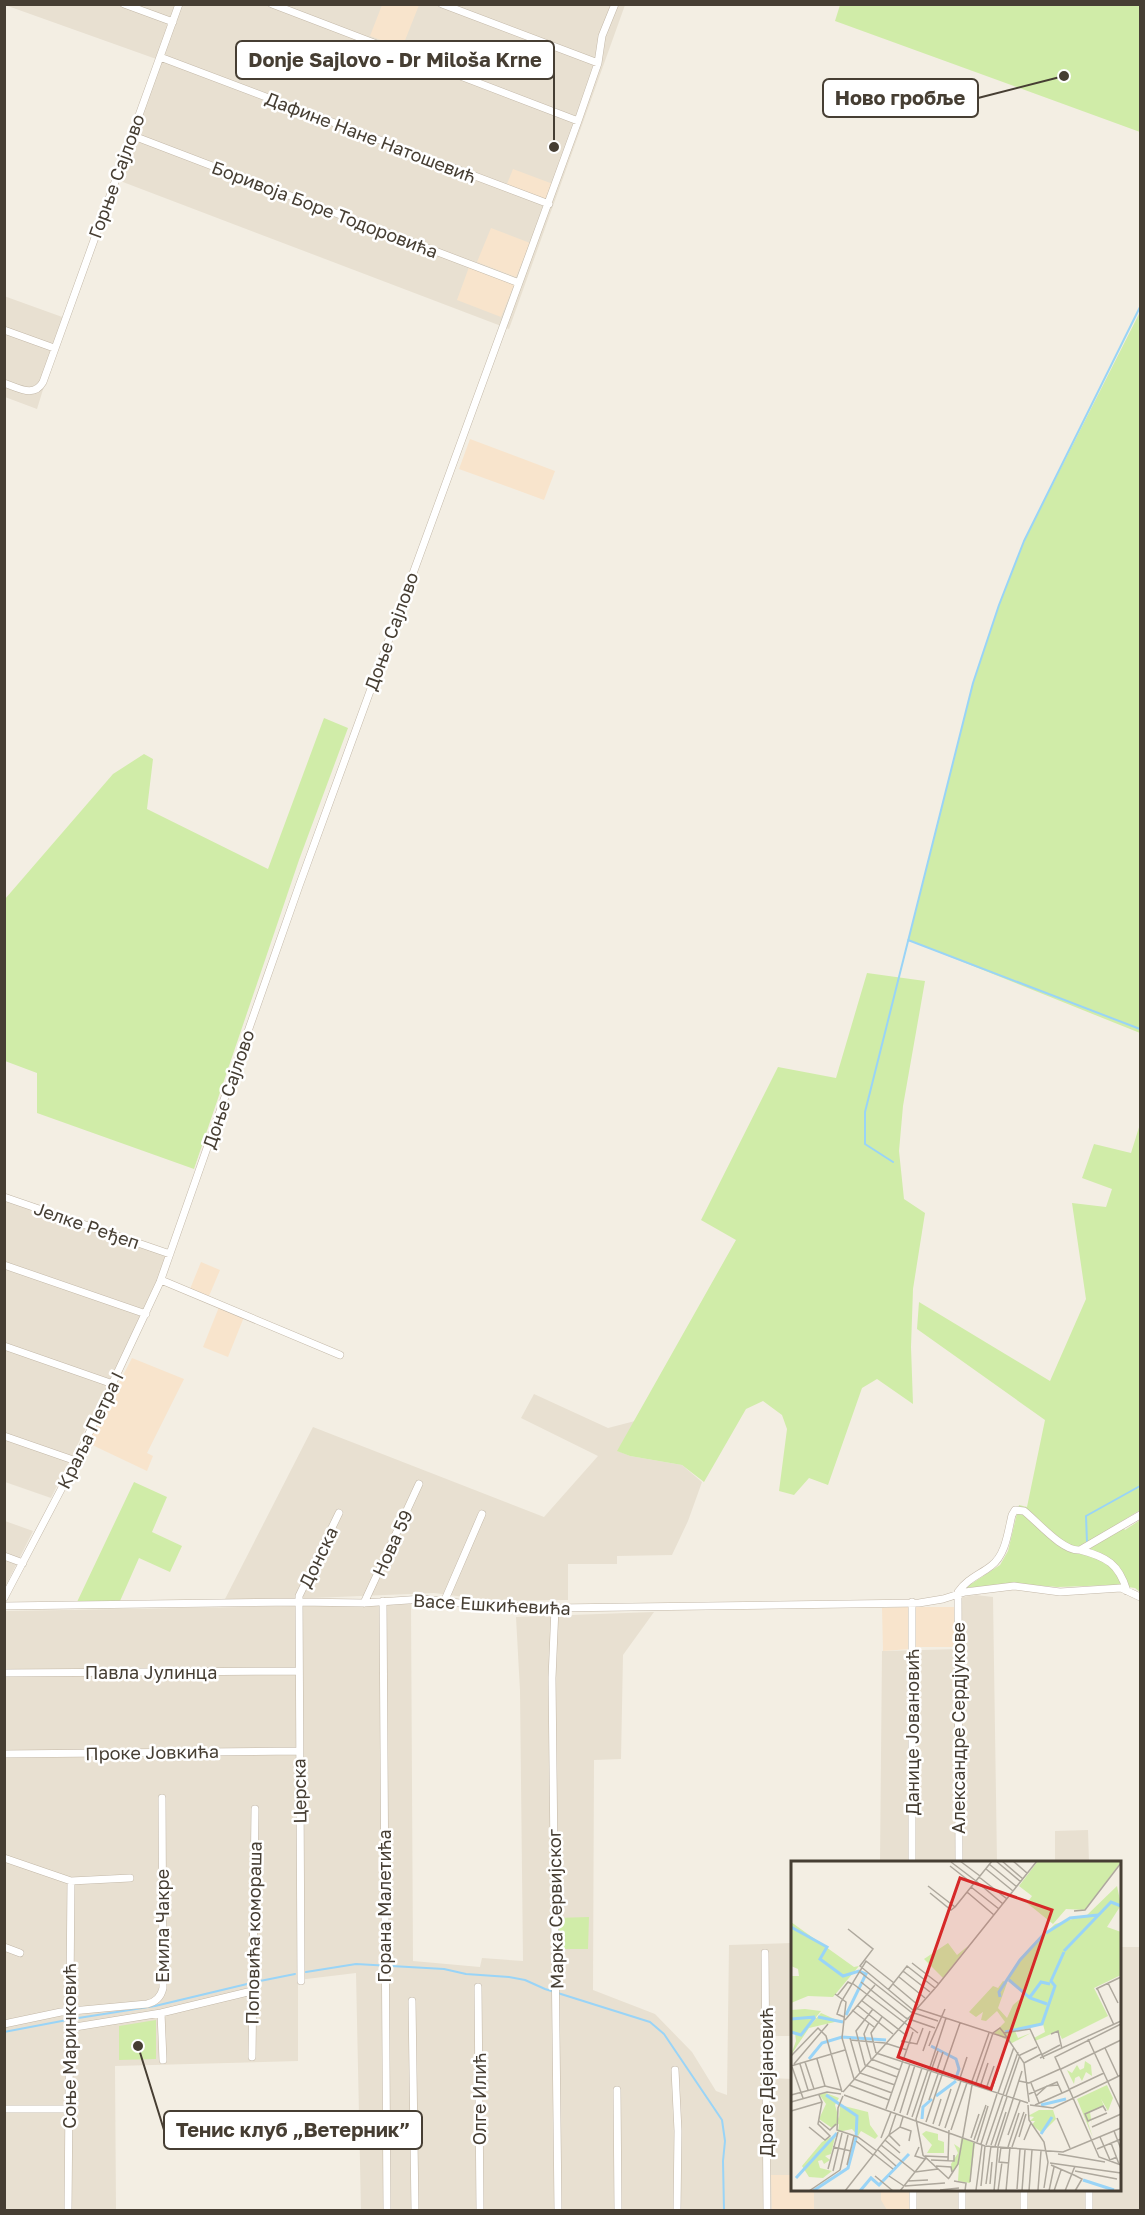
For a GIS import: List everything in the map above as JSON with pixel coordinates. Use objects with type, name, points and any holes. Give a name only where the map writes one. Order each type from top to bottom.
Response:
[{"type":"street","points":[[124,4],[173,22]]},
{"type":"street","name":"Горње Сајлово","points":[[4,383],[26,391],[39,389],[179,4]]},
{"type":"street","points":[[272,4],[578,121]]},
{"type":"street","points":[[442,4],[598,63]]},
{"type":"street","name":"Доње Сајлово","points":[[169,1257],[295,896],[549,204],[598,63],[602,36],[615,4]]},
{"type":"street","name":"Дафине Нане Натошевић","points":[[160,57],[549,204]]},
{"type":"street","name":"Боривоја Боре Тодоровића","points":[[131,135],[519,283]]},
{"type":"street","points":[[4,330],[54,348]]},
{"type":"street","name":"Јелке Ређеп","points":[[4,1197],[169,1257]]},
{"type":"street","name":"Краља Петра I","points":[[4,1598],[76,1461],[146,1314],[169,1257]]},
{"type":"street","points":[[4,1265],[146,1314]]},
{"type":"street","points":[[161,1280],[340,1355]]},
{"type":"street","points":[[4,1346],[113,1384]]},
{"type":"street","points":[[4,1436],[76,1461]]},
{"type":"street","name":"Нова 59","points":[[364,1603],[419,1484]]},
{"type":"street","points":[[957,1594],[963,1585],[993,1565],[999,1558],[1015,1510],[1024,1511],[1064,1547],[1073,1551],[1080,1550],[1140,1515]]},
{"type":"street","name":"Донска","points":[[298,1602],[298,1596],[339,1513]]},
{"type":"street","points":[[444,1602],[482,1514]]},
{"type":"street","points":[[1080,1550],[1112,1563],[1122,1574],[1127,1591],[1140,1597]]},
{"type":"street","points":[[4,1556],[23,1563]]},
{"type":"street","name":"Васе Ешкићевића","points":[[4,1606],[364,1603],[423,1599],[478,1605],[555,1608],[930,1602],[957,1594],[1014,1586],[1060,1592],[1121,1588],[1127,1591]]},
{"type":"street","name":"Александре Сердјукове","points":[[957,1594],[959,1861]]},
{"type":"street","name":"Горана Малетића","points":[[383,1601],[387,2211]]},
{"type":"street","name":"Церска","points":[[298,1602],[301,1981]]},
{"type":"street","name":"Данице Јовановић","points":[[912,1602],[912,1861]]},
{"type":"street","name":"Марка Сервијског","points":[[555,1608],[552,1690],[558,2211]]},
{"type":"street","name":"Павла Јулинца","points":[[4,1673],[298,1671]]},
{"type":"street","name":"Проке Јовкића","points":[[4,1754],[299,1751]]},
{"type":"street","name":"Емила Чакре","points":[[69,2012],[150,2003],[158,1999],[162,1993],[162,1798]]},
{"type":"street","name":"Поповића комораша","points":[[252,2057],[255,1809]]},
{"type":"street","points":[[4,1858],[71,1881],[130,1878]]},
{"type":"street","name":"Соње Маринковић","points":[[68,2211],[71,1881]]},
{"type":"street","points":[[4,1947],[20,1953]]},
{"type":"street","name":"Драге Дејановић","points":[[765,1953],[767,2211]]},
{"type":"street","name":"Олге Илић","points":[[478,1987],[480,2211]]},
{"type":"street","name":"Емила Чакре","points":[[69,2028],[161,2013],[252,1991]]},
{"type":"street","points":[[412,2001],[416,2211]]},
{"type":"street","points":[[4,2024],[69,2012]]},
{"type":"street","points":[[161,2013],[163,2060]]},
{"type":"street","points":[[675,2070],[678,2131],[677,2211]]},
{"type":"street","points":[[616,2090],[618,2211]]},
{"type":"street","points":[[4,2109],[69,2109]]},
{"type":"street","points":[[913,2191],[914,2211]]},
{"type":"street","points":[[962,2191],[962,2211]]},
{"type":"street","points":[[1024,2191],[1024,2211]]},
{"type":"street","points":[[1089,2191],[1089,2211]]},
{"type":"shaded area","points":[[5,5],[625,5],[509,329],[115,179],[159,60]]},
{"type":"shaded area","points":[[382,5],[419,5],[402,48],[370,36]]},
{"type":"shaded area","points":[[513,169],[553,184],[547,200],[507,184]]},
{"type":"shaded area","points":[[491,228],[530,243],[516,277],[477,262]]},
{"type":"shaded area","points":[[469,267],[514,285],[501,317],[457,300]]},
{"type":"shaded area","points":[[4,296],[65,318],[37,409],[5,397]]},
{"type":"shaded area","points":[[470,439],[555,471],[544,500],[459,469]]},
{"type":"shaded area","points":[[5,1198],[168,1255],[146,1307],[51,1498],[5,1482]]},
{"type":"shaded area","points":[[201,1262],[220,1270],[209,1296],[190,1289]]},
{"type":"shaded area","points":[[219,1307],[244,1317],[228,1357],[203,1347]]},
{"type":"shaded area","points":[[132,1358],[184,1379],[147,1453],[153,1456],[147,1471],[88,1443]]},
{"type":"shaded area","points":[[534,1394],[608,1428],[635,1421],[618,1451],[630,1456],[682,1465],[702,1482],[688,1521],[672,1555],[617,1556],[617,1564],[568,1564],[568,1600],[495,1601],[434,1593],[288,1599],[225,1599],[313,1427],[544,1517],[598,1456],[521,1418]]},
{"type":"shaded area","points":[[5,1521],[33,1531],[5,1587]]},
{"type":"shaded area","points":[[976,1595],[993,1597],[997,1861],[880,1861],[882,1651],[961,1649],[962,1597]]},
{"type":"shaded area","points":[[411,1604],[413,1961],[480,1967],[482,1958],[523,1961],[520,1691],[516,1617],[654,1612],[623,1655],[621,1759],[594,1760],[593,1990],[655,2014],[692,2052],[716,2091],[727,2095],[729,1945],[791,1943],[791,2036],[772,2036],[771,2078],[791,2079],[791,2191],[1121,2191],[1121,1947],[1140,1947],[1140,2210],[361,2210],[356,1973],[298,1980],[298,2061],[115,2066],[116,2210],[5,2210],[4,1611]]},
{"type":"shaded area","points":[[909,1607],[910,1649],[883,1651],[882,1608]]},
{"type":"shaded area","points":[[915,1607],[954,1607],[954,1647],[915,1647]]},
{"type":"shaded area","points":[[1088,1830],[1089,1861],[1055,1861],[1055,1831]]},
{"type":"shaded area","points":[[771,2175],[791,2175],[791,2191],[814,2191],[814,2210],[772,2210]]},
{"type":"shaded area","points":[[881,2191],[913,2191],[913,2210],[887,2210],[881,2200]]},
{"type":"green space","points":[[840,5],[1140,5],[1140,132],[835,21]]},
{"type":"green space","points":[[1140,312],[1140,1033],[908,940],[973,683],[999,605],[1024,541]]},
{"type":"green space","points":[[324,718],[348,728],[299,860],[194,1169],[37,1113],[37,1073],[5,1061],[5,899],[113,774],[144,754],[153,759],[147,809],[268,869]]},
{"type":"green space","points":[[867,973],[925,981],[903,1106],[899,1151],[904,1199],[925,1213],[913,1289],[911,1347],[913,1404],[877,1379],[862,1388],[828,1485],[809,1478],[794,1495],[779,1491],[787,1429],[782,1415],[763,1401],[746,1409],[704,1482],[682,1465],[630,1456],[617,1451],[736,1240],[701,1220],[778,1067],[836,1078]]},
{"type":"green space","points":[[1140,1124],[1140,1510],[1119,1523],[1125,1530],[1140,1520],[1140,1592],[1135,1588],[1115,1585],[1058,1587],[1019,1584],[965,1588],[1000,1565],[1008,1551],[1019,1505],[1027,1507],[1045,1420],[917,1329],[919,1302],[1050,1381],[1086,1299],[1072,1203],[1106,1207],[1112,1189],[1082,1178],[1094,1144],[1131,1153]]},
{"type":"green space","points":[[134,1482],[167,1497],[152,1532],[182,1546],[170,1572],[139,1558],[120,1601],[77,1602]]},
{"type":"green space","points":[[589,1917],[588,1949],[555,1949],[555,1918]]},
{"type":"green space","points":[[156,2020],[156,2059],[119,2060],[119,2026]]},
{"type":"waterway","points":[[893,1162],[865,1144],[865,1112],[973,683],[999,605],[1024,541],[1140,307]]},
{"type":"waterway","points":[[908,940],[1140,1029]]},
{"type":"waterway","points":[[1087,1542],[1086,1516],[1140,1486]]},
{"type":"waterway","points":[[306,1972],[356,1964],[444,1969],[466,1974],[509,1977],[525,1980],[545,1989],[650,2022],[664,2034],[722,2120],[725,2141],[724,2210]]},
{"type":"waterway","points":[[255,1982],[295,1974]]},
{"type":"waterway","points":[[72,2019],[155,2006],[247,1984]]},
{"type":"waterway","points":[[4,2032],[67,2020]]},
{"type":"place","name":"Ново гробље","points":[[1064,76]]},
{"type":"place","name":"Donje Sajlovo - Dr Miloša Krne","points":[[554,147]]},
{"type":"place","name":"Тенис клуб „Ветерник”","points":[[138,2046]]}]
